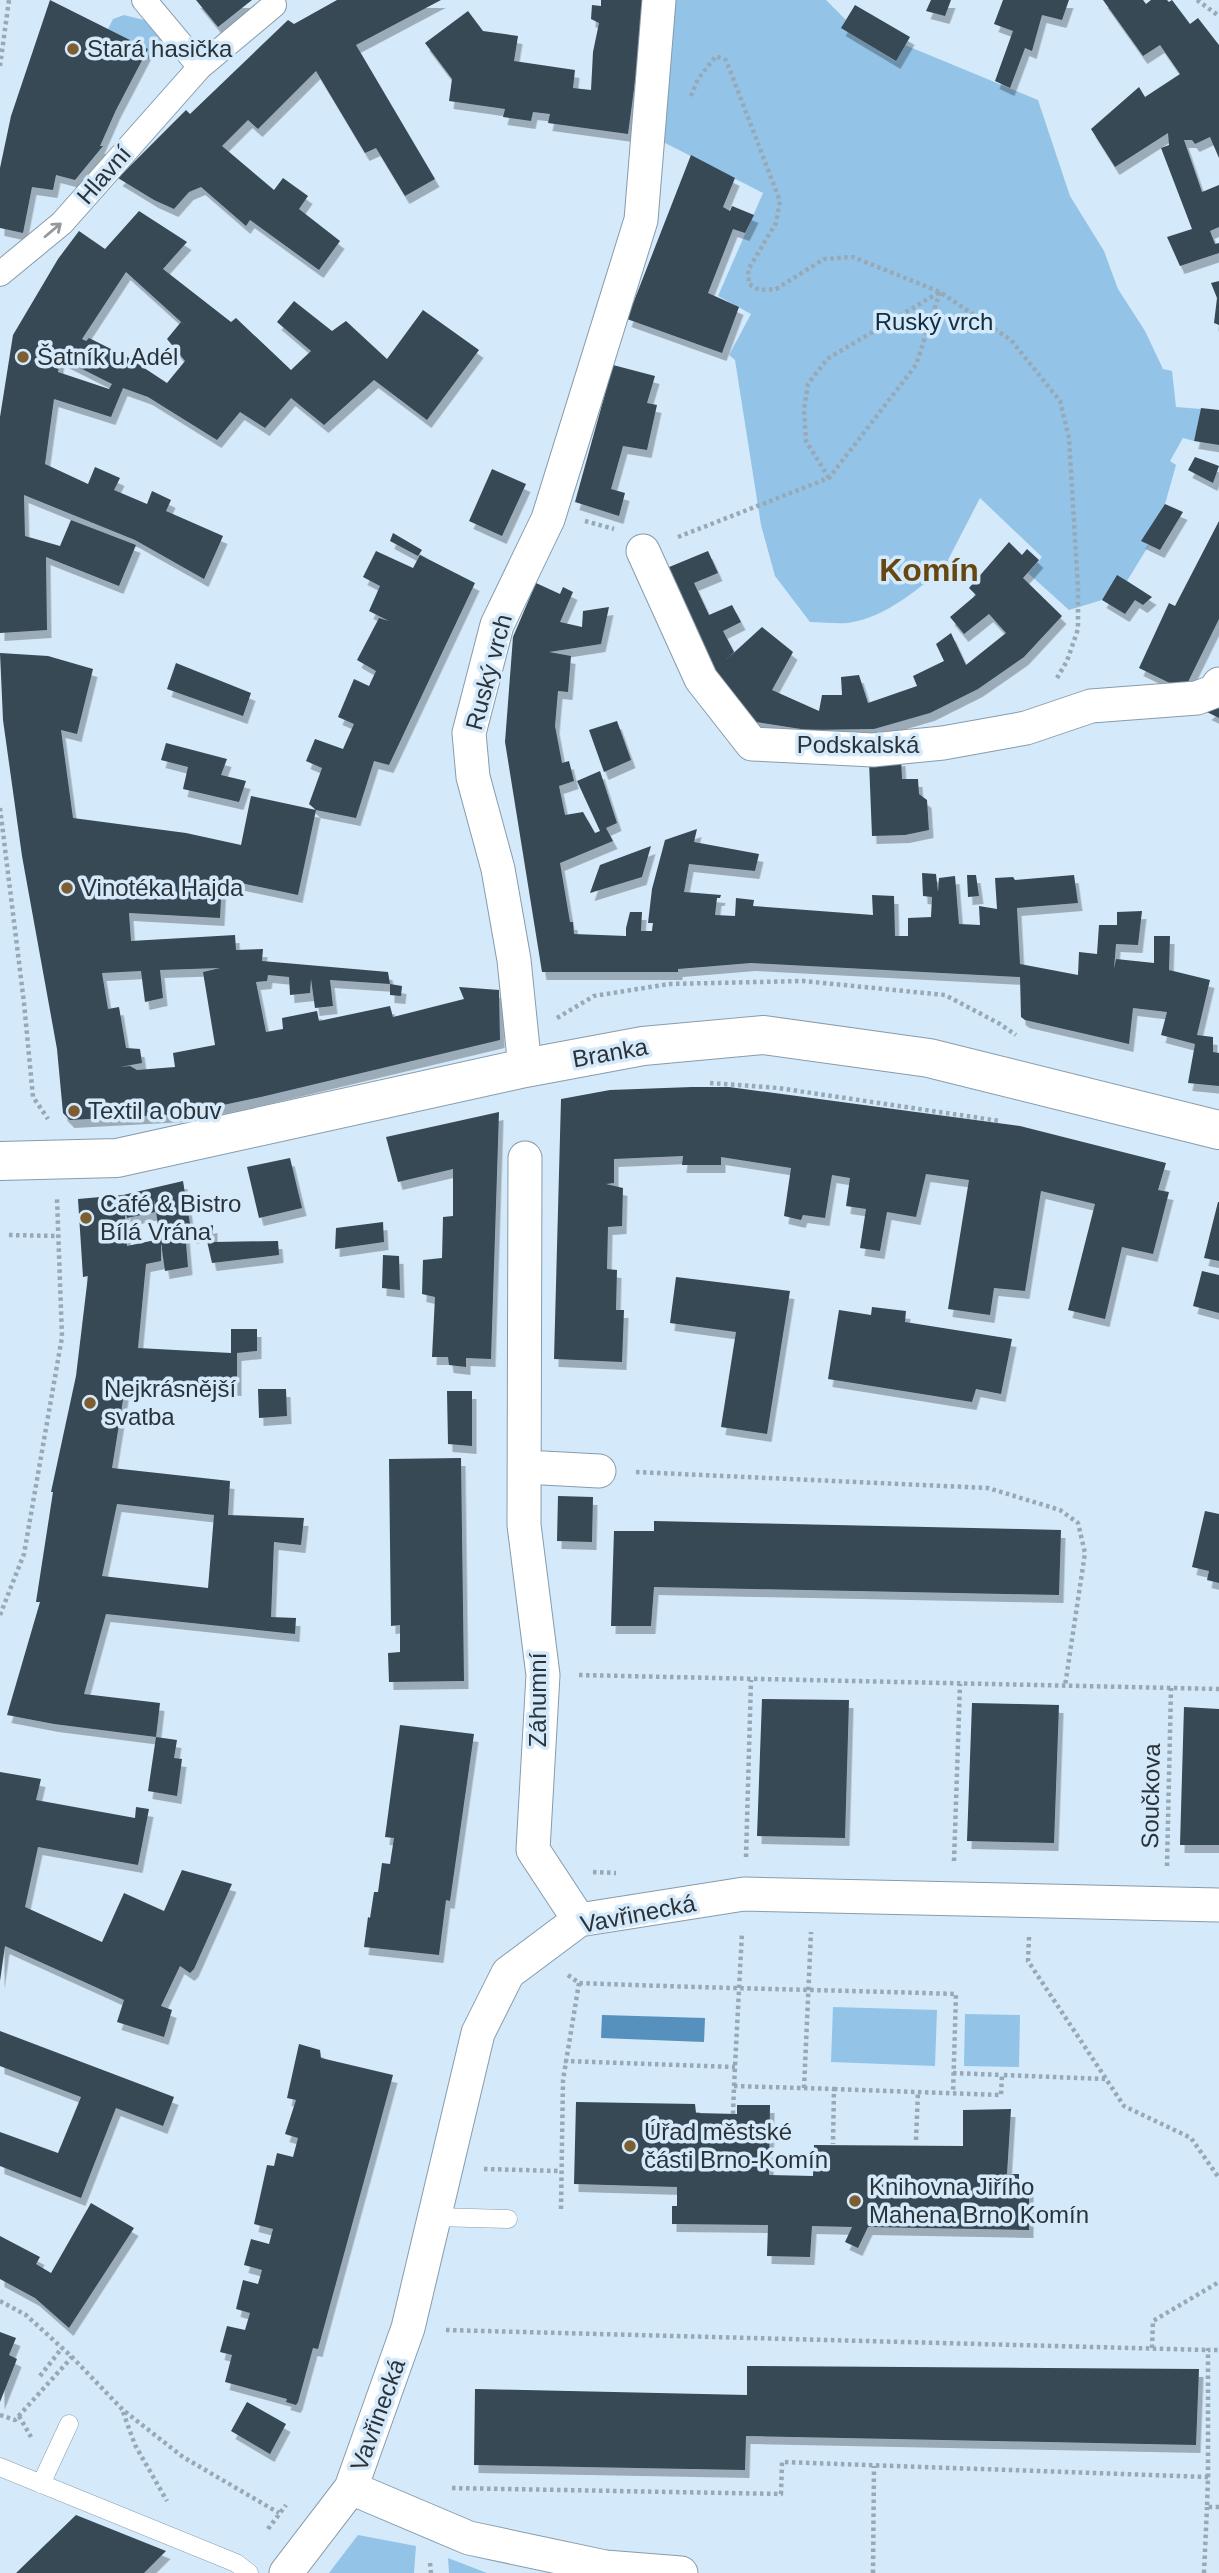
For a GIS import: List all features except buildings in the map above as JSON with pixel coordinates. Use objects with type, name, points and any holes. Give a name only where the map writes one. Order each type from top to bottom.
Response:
[{"type":"street","points":[[144,0],[200,67]]},
{"type":"street","name":"Ruský vrch","points":[[525,1068],[514,960],[498,869],[473,777],[469,733],[497,625],[548,519],[640,220],[659,0]]},
{"type":"street","name":"Hlavní","points":[[0,274],[62,223],[200,67],[278,3]]},
{"type":"street","name":"Podskalská","points":[[643,551],[701,679],[752,744],[873,750],[943,743],[1026,728],[1091,706],[1197,698],[1215,691],[1219,684]]},
{"type":"street","name":"Branka","points":[[0,1161],[117,1158],[525,1068],[643,1046],[764,1035],[929,1058],[1219,1130]]},
{"type":"street","name":"Záhumní","points":[[525,1158],[524,1525],[543,1675],[533,1850],[579,1920]]},
{"type":"street","points":[[525,1468],[599,1471]]},
{"type":"street","name":"Vavřinecká","points":[[286,2573],[351,2488],[408,2329],[478,2033],[508,1973],[579,1920],[744,1894],[1219,1905]]},
{"type":"street","points":[[351,2488],[469,2538],[605,2567],[681,2573]]},
{"type":"lane","points":[[434,2217],[508,2220]]},
{"type":"lane","points":[[41,2484],[69,2424]]},
{"type":"lane","points":[[0,2467],[236,2563],[250,2573]]},
{"type":"path","points":[[0,66],[9,0]]},
{"type":"path","points":[[1197,0],[1219,16]]},
{"type":"path","points":[[687,104],[698,79],[716,56],[726,60],[780,201],[776,223],[764,248],[748,271],[749,284],[759,289],[776,289],[824,259],[853,257],[940,292],[1011,340],[1060,401],[1069,438],[1078,629],[1067,661],[1055,681]]},
{"type":"path","points":[[580,520],[618,530],[643,551],[829,478],[916,365],[940,292]]},
{"type":"path","points":[[829,478],[806,441],[804,410],[808,384],[827,359],[940,292]]},
{"type":"path","points":[[706,1083],[778,1088],[1005,1121]]},
{"type":"path","points":[[0,1615],[24,1553],[62,1337],[57,1196]]},
{"type":"path","points":[[9,1236],[58,1236]]},
{"type":"path","points":[[599,1471],[988,1489],[1060,1510],[1079,1523],[1085,1553],[1065,1686]]},
{"type":"path","points":[[543,1675],[1219,1689]]},
{"type":"path","points":[[744,1894],[751,1680]]},
{"type":"path","points":[[953,1899],[960,1684]]},
{"type":"path","name":"Součkova","points":[[1166,1904],[1171,1688]]},
{"type":"path","points":[[580,1872],[617,1873]]},
{"type":"path","points":[[1030,1901],[1028,1961],[1124,2106],[1191,2138],[1219,2178]]},
{"type":"path","points":[[798,1931],[811,1930],[804,2088]]},
{"type":"path","points":[[732,1931],[742,1931]]},
{"type":"path","points":[[537,1952],[579,1983],[739,1990],[809,1989],[956,1994],[953,2093]]},
{"type":"path","points":[[733,2114],[741,1966]]},
{"type":"path","points":[[561,2209],[565,2061],[579,1983]]},
{"type":"path","points":[[565,2061],[735,2067]]},
{"type":"path","points":[[953,2073],[1106,2079]]},
{"type":"path","points":[[734,2087],[1001,2095],[1002,2075]]},
{"type":"path","points":[[833,2144],[834,2089]]},
{"type":"path","points":[[916,2140],[918,2092]]},
{"type":"path","points":[[446,2168],[560,2171]]},
{"type":"path","points":[[1152,2348],[1153,2321],[1219,2282]]},
{"type":"path","points":[[0,2301],[26,2315],[72,2357],[123,2410],[183,2457],[317,2535]]},
{"type":"path","points":[[408,2329],[1219,2350]]},
{"type":"path","points":[[40,2376],[62,2348]]},
{"type":"path","points":[[1204,2573],[1208,2477],[1208,2350]]},
{"type":"path","points":[[0,2415],[15,2420],[72,2357]]},
{"type":"path","points":[[123,2410],[135,2445],[191,2545]]},
{"type":"path","points":[[405,2511],[435,2487],[781,2494],[782,2462],[1208,2477]]},
{"type":"path","points":[[873,2573],[874,2466]]},
{"type":"path","points":[[1207,2507],[1219,2507]]},
{"type":"green space","name":"Ruský vrch","points":[[670,0],[826,0],[846,20],[842,28],[895,61],[905,45],[1038,100],[1070,196],[1104,251],[1118,289],[1145,331],[1163,369],[1172,371],[1176,407],[1201,409],[1194,441],[1183,438],[1170,461],[1176,465],[1165,504],[1142,541],[1149,545],[1127,581],[1117,576],[1102,600],[1069,610],[1028,573],[1042,557],[980,498],[948,560],[950,563],[903,600],[863,620],[848,623],[810,622],[775,576],[761,525],[735,360],[729,355],[751,314],[718,296],[763,193],[665,143],[660,147]]},
{"type":"green space","points":[[124,15],[152,22],[163,37],[161,52],[155,60],[144,58],[148,49],[108,29],[113,19]]},
{"type":"green space","points":[[833,2007],[937,2010],[935,2066],[831,2062]]},
{"type":"green space","points":[[965,2014],[1020,2015],[1019,2067],[964,2066]]},
{"type":"green space","points":[[358,2535],[416,2546],[414,2573],[329,2573]]},
{"type":"green space","points":[[448,2558],[487,2573],[449,2573]]},
{"type":"shaded area","points":[[602,2015],[705,2018],[704,2042],[601,2038]]},
{"type":"place","name":"Stará hasička","points":[[73,49]]},
{"type":"place","name":"Šatník u Adél","points":[[23,357]]},
{"type":"place","name":"Vinotéka Hajda","points":[[67,888]]},
{"type":"place","name":"Textil a obuv","points":[[74,1111]]},
{"type":"place","name":"Café & Bistro Bílá Vrána","points":[[86,1218]]},
{"type":"place","name":"Nejkrásnější svatba","points":[[90,1403]]},
{"type":"place","name":"Úřad městské části Brno-Komín","points":[[630,2146]]},
{"type":"place","name":"Knihovna Jiřího Mahena Brno Komín","points":[[855,2201]]},
{"type":"district","name":"Komín","points":[[929,570]]}]
